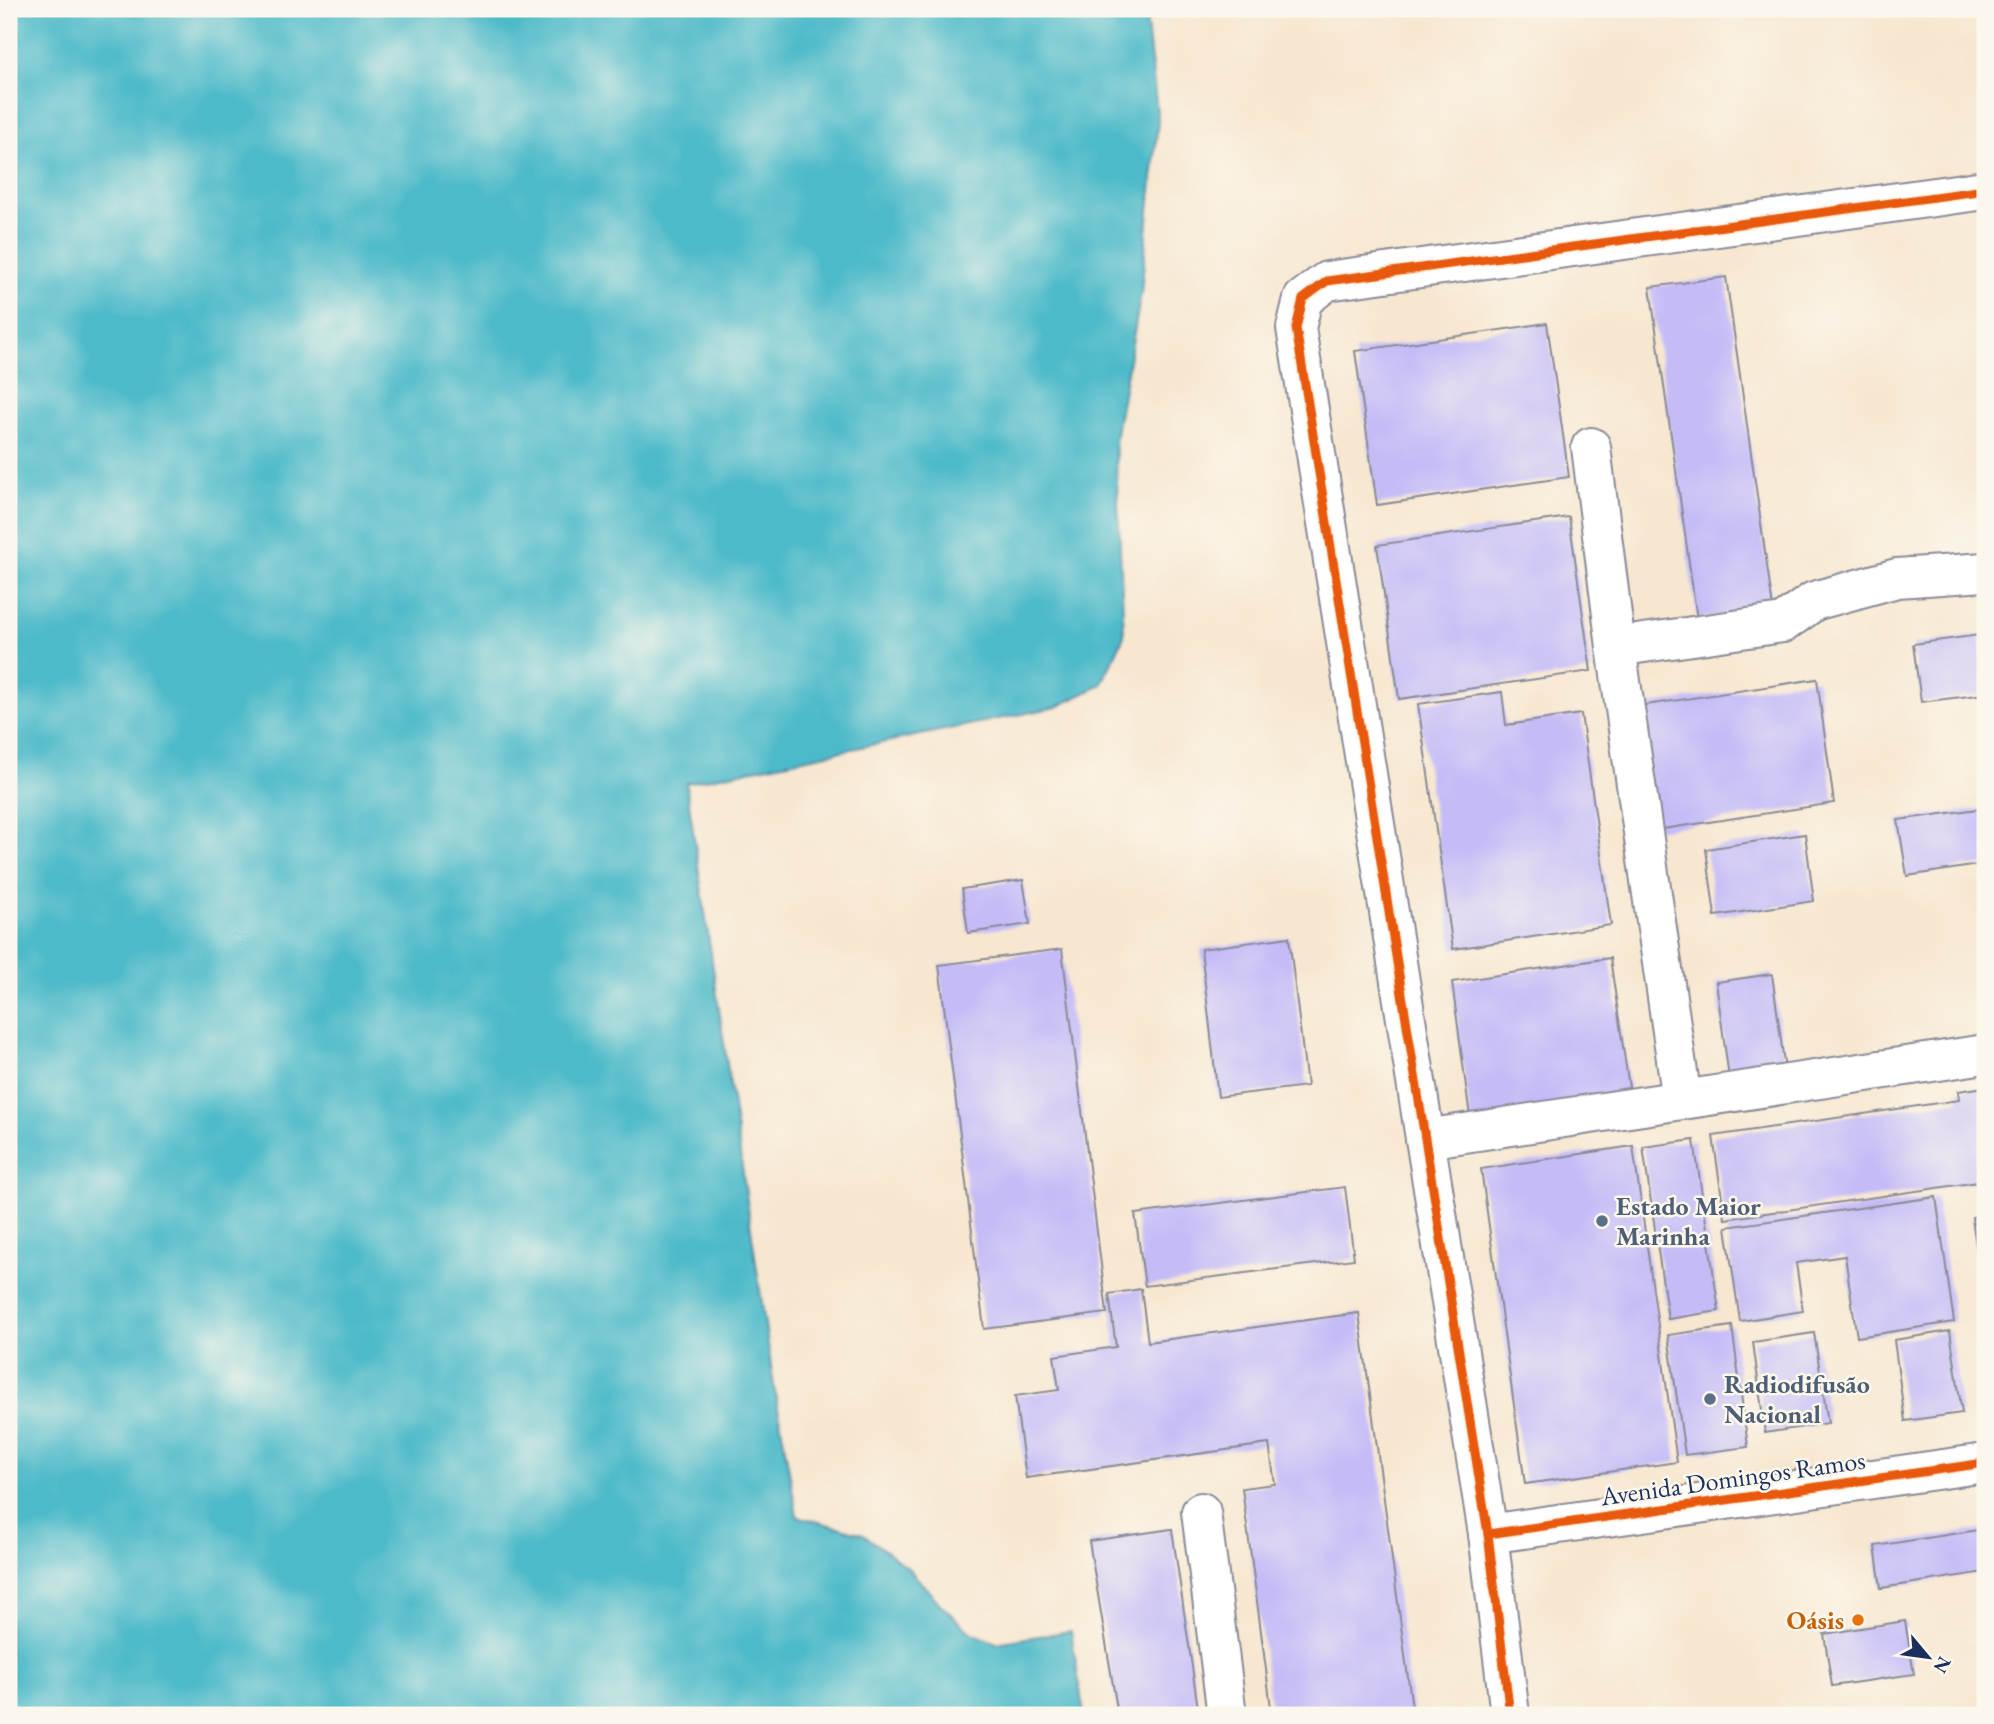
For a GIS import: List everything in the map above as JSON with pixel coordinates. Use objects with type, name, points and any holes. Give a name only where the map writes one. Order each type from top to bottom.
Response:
[{"type":"street","points":[[1510,1715],[1488,1534],[1296,328],[1303,299],[1327,281],[1985,190]]},
{"type":"street","points":[[1591,447],[1616,647],[1682,1100]]},
{"type":"street","points":[[1616,647],[1783,623],[1814,601],[1897,578],[1985,572]]},
{"type":"street","points":[[1425,1139],[1985,1054]]},
{"type":"street","name":"Avenida Domingos Ramos","points":[[1488,1534],[1985,1463]]},
{"type":"street","points":[[1201,1512],[1227,1715]]},
{"type":"water","points":[[9,9],[1145,9],[1158,120],[1141,293],[1115,439],[1124,636],[1101,685],[1057,707],[686,783],[774,1386],[797,1516],[863,1534],[908,1568],[970,1632],[996,1643],[1071,1631],[1084,1715],[9,1715]]},
{"type":"building","points":[[1726,277],[1773,608],[1697,619],[1650,287]]},
{"type":"building","points":[[1547,323],[1569,477],[1377,505],[1355,351]]},
{"type":"building","points":[[1569,517],[1591,671],[1399,699],[1377,545]]},
{"type":"building","points":[[1979,635],[1985,694],[1921,702],[1913,644]]},
{"type":"building","points":[[1817,679],[1834,803],[1656,830],[1639,706]]},
{"type":"building","points":[[1502,692],[1506,725],[1581,714],[1611,925],[1453,949],[1418,704]]},
{"type":"building","points":[[1985,808],[1985,864],[1907,876],[1898,820]]},
{"type":"building","points":[[1805,834],[1814,901],[1715,916],[1706,849]]},
{"type":"building","points":[[1023,880],[1030,924],[968,933],[962,889]]},
{"type":"building","points":[[1289,937],[1307,1086],[1218,1097],[1201,949]]},
{"type":"building","points":[[1062,949],[1107,1313],[984,1329],[939,965]]},
{"type":"building","points":[[1610,958],[1631,1101],[1471,1124],[1452,982]]},
{"type":"building","points":[[1772,974],[1786,1077],[1730,1085],[1716,982]]},
{"type":"building","points":[[1985,1087],[1985,1181],[1725,1219],[1713,1136],[1959,1100],[1958,1091]]},
{"type":"building","points":[[1694,1140],[1719,1311],[1668,1319],[1643,1147]]},
{"type":"building","points":[[1633,1146],[1677,1462],[1525,1484],[1481,1169]]},
{"type":"building","points":[[1345,1187],[1354,1259],[1145,1286],[1135,1214]]},
{"type":"building","points":[[1936,1197],[1954,1322],[1857,1337],[1845,1256],[1796,1263],[1803,1311],[1740,1321],[1726,1227]]},
{"type":"building","points":[[1985,1215],[1985,1302],[1984,1302],[1972,1217]]},
{"type":"building","points":[[1141,1289],[1148,1342],[1359,1313],[1413,1715],[1272,1715],[1242,1488],[1275,1484],[1269,1444],[1026,1478],[1015,1396],[1059,1390],[1054,1356],[1116,1347],[1109,1294]]},
{"type":"building","points":[[1732,1326],[1748,1447],[1685,1455],[1668,1335]]},
{"type":"building","points":[[1950,1331],[1962,1413],[1905,1421],[1894,1340]]},
{"type":"building","points":[[1814,1333],[1828,1423],[1765,1433],[1753,1342]]},
{"type":"building","points":[[1172,1529],[1199,1715],[1118,1715],[1089,1541]]},
{"type":"building","points":[[1985,1529],[1985,1572],[1881,1588],[1875,1546]]},
{"type":"building","points":[[1905,1621],[1914,1674],[1832,1686],[1824,1634]]},
{"type":"cycle path","points":[[1510,1715],[1488,1534],[1296,328],[1303,299],[1327,281],[1985,190]]},
{"type":"cycle path","points":[[1488,1534],[1985,1463]]},
{"type":"place","name":"Estado Maior Marinha","points":[[1602,1221]]},
{"type":"place","name":"Radiodifusão Nacional","points":[[1710,1399]]},
{"type":"place","name":"Oásis","points":[[1858,1620]]}]
